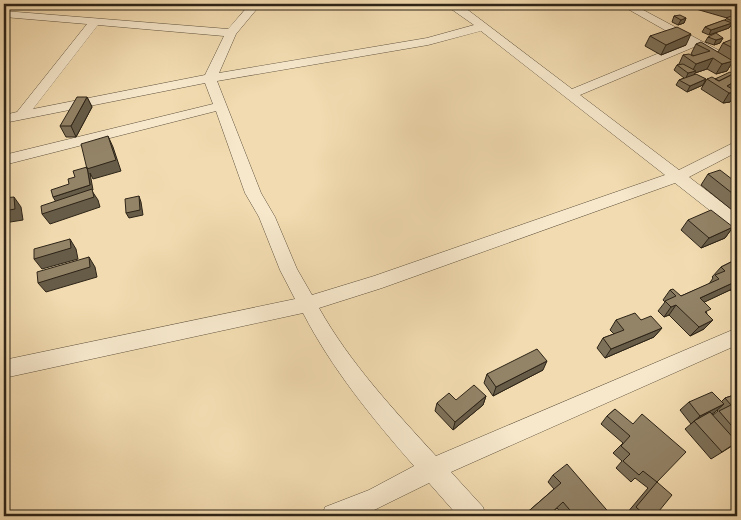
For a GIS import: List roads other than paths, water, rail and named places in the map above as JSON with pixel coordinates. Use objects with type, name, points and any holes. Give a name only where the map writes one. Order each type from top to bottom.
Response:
[{"type":"street","points":[[256,4],[231,32],[210,78],[253,193],[268,217],[289,270],[326,336],[359,384],[474,516]]},
{"type":"street","points":[[449,4],[460,9],[481,27],[572,94],[737,223]]},
{"type":"street","points":[[624,4],[693,43],[737,65]]},
{"type":"street","points":[[4,14],[231,32]]},
{"type":"street","points":[[21,116],[95,22]]},
{"type":"street","points":[[4,119],[210,78],[428,41],[481,27]]},
{"type":"street","points":[[572,94],[693,43]]},
{"type":"street","points":[[4,160],[220,106]]},
{"type":"street","points":[[4,369],[307,304],[376,283],[679,176],[737,146]]},
{"type":"street","points":[[334,516],[377,498],[432,469],[737,336]]}]
